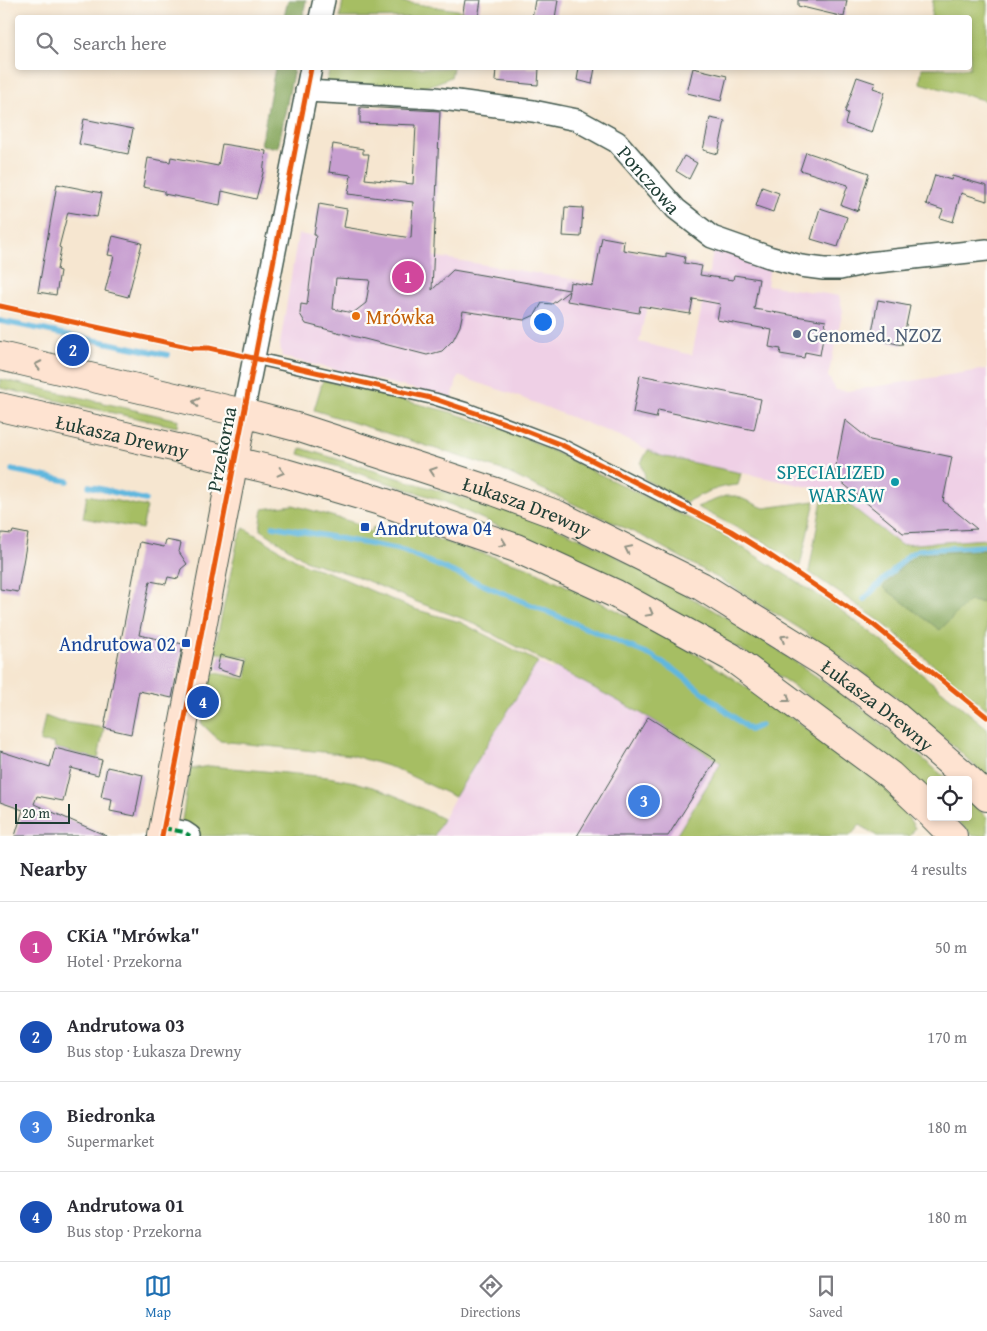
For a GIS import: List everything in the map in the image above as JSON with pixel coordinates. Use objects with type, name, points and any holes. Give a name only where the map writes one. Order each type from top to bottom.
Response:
[{"type":"main road","name":"Łukasza Drewny","points":[[0,356],[300,428],[528,503],[558,515],[701,586],[830,667],[897,717],[987,797]]},
{"type":"main road","name":"Łukasza Drewny","points":[[0,408],[285,473],[457,526],[516,548],[616,594],[731,657],[890,775],[927,810]]},
{"type":"main road","name":"Przekorna","points":[[163,832],[243,413]]},
{"type":"main road","points":[[938,821],[953,836]]},
{"type":"street","points":[[321,15],[324,0]]},
{"type":"street","name":"Przekorna","points":[[243,413],[311,70]]},
{"type":"street","name":"Ponczowa","points":[[306,92],[435,98],[533,111],[577,120],[617,142],[676,209],[712,237],[801,266],[840,269],[868,263],[987,250]]},
{"type":"street","points":[[163,832],[184,832],[190,836]]},
{"type":"lane","points":[[254,358],[435,399],[466,409],[562,445],[685,508]]},
{"type":"shaded area","points":[[298,234],[650,292],[639,342],[692,355],[714,247],[770,266],[767,285],[839,296],[843,311],[828,376],[836,390],[848,391],[987,369],[987,539],[901,545],[833,492],[661,456],[619,436],[512,394],[458,376],[452,398],[282,357],[280,344]]},
{"type":"shaded area","points":[[538,662],[554,670],[555,668],[565,672],[648,717],[721,763],[676,836],[434,836],[455,797]]},
{"type":"green space","points":[[288,0],[306,0],[303,15],[284,15]]},
{"type":"green space","points":[[343,0],[390,0],[463,11],[462,15],[340,15]]},
{"type":"green space","points":[[933,0],[987,0],[987,101],[920,83],[922,70],[972,70],[972,15],[931,15]]},
{"type":"green space","points":[[275,70],[294,70],[278,148],[261,145]]},
{"type":"green space","points":[[329,70],[453,70],[451,77],[424,88],[326,83]]},
{"type":"green space","points":[[0,379],[178,420],[177,427],[0,388]]},
{"type":"green space","points":[[323,380],[450,412],[520,435],[723,535],[835,606],[877,637],[987,728],[987,778],[958,750],[887,690],[799,628],[730,585],[648,539],[502,470],[314,410]]},
{"type":"green space","points":[[301,448],[469,500],[514,509],[593,544],[755,634],[866,711],[943,776],[927,776],[927,793],[835,715],[743,651],[551,550],[443,501],[299,454]]},
{"type":"green space","points":[[648,450],[661,456],[741,473],[738,485],[712,490],[686,502],[644,479],[645,476],[641,463]]},
{"type":"green space","points":[[833,492],[901,545],[987,539],[987,550],[919,554],[969,601],[987,603],[987,709],[880,621],[809,572],[822,499],[833,498]]},
{"type":"green space","points":[[87,495],[147,507],[142,529],[83,518]]},
{"type":"green space","points":[[725,496],[736,496],[764,508],[815,501],[800,566],[770,545],[697,507]]},
{"type":"green space","points":[[293,505],[359,524],[358,527],[371,532],[373,527],[398,535],[400,528],[527,567],[616,610],[693,652],[782,711],[886,787],[915,828],[910,836],[877,836],[860,825],[850,836],[676,836],[721,763],[648,717],[469,621],[417,602],[356,576],[307,561],[260,529],[263,509]]},
{"type":"green space","points":[[244,528],[305,565],[328,572],[414,609],[460,622],[538,662],[455,797],[394,768],[351,755],[220,741],[201,723],[210,672],[246,679],[249,658],[214,652],[238,539]]},
{"type":"green space","points":[[987,550],[987,603],[969,601],[940,630],[883,587],[903,565],[919,554]]},
{"type":"green space","points":[[45,716],[58,721],[104,728],[98,759],[55,748],[54,743],[40,742]]},
{"type":"green space","points":[[210,766],[328,777],[355,782],[403,799],[443,819],[434,836],[197,836],[181,827],[190,769]]},
{"type":"green space","points":[[972,803],[987,817],[987,836],[973,836],[957,821],[972,821]]},
{"type":"building","points":[[465,0],[481,0],[478,15],[462,15]]},
{"type":"building","points":[[535,0],[558,0],[556,15],[532,15]]},
{"type":"building","points":[[798,0],[847,0],[844,15],[836,15],[798,6]]},
{"type":"building","points":[[496,70],[539,70],[538,85],[495,81]]},
{"type":"building","points":[[579,70],[595,70],[592,84],[577,80]]},
{"type":"building","points":[[693,70],[702,70],[727,76],[721,101],[687,93]]},
{"type":"building","points":[[857,77],[875,83],[873,88],[885,92],[872,133],[845,124],[848,113],[845,112]]},
{"type":"building","points":[[360,107],[440,111],[432,290],[453,270],[569,290],[570,282],[593,286],[602,237],[624,241],[623,250],[666,257],[666,253],[685,257],[684,263],[702,266],[700,275],[733,280],[734,275],[759,279],[754,309],[826,321],[820,355],[805,352],[804,358],[780,354],[781,349],[769,347],[772,330],[717,320],[720,304],[693,299],[690,314],[640,306],[639,313],[567,301],[569,291],[552,304],[542,303],[535,315],[524,320],[463,311],[460,326],[453,340],[442,351],[427,355],[306,324],[300,314],[301,304],[307,305],[319,204],[347,209],[344,227],[411,238],[413,202],[348,194],[351,175],[329,172],[333,144],[363,149],[363,154],[369,154],[365,179],[413,184],[416,125],[360,123]],"holes":[[[336,278],[370,280],[366,303],[353,313],[333,309]]]},
{"type":"building","points":[[710,118],[725,121],[718,154],[703,150]]},
{"type":"building","points":[[84,119],[133,129],[128,154],[79,144]]},
{"type":"building","points":[[222,144],[266,151],[263,173],[256,199],[222,191],[220,205],[164,194],[164,191],[143,187],[148,158],[170,162],[171,157],[218,166]]},
{"type":"building","points":[[806,152],[869,173],[858,211],[841,205],[848,185],[800,170]]},
{"type":"building","points":[[684,156],[697,163],[689,179],[676,171]]},
{"type":"building","points":[[935,175],[951,180],[952,176],[987,186],[987,201],[961,193],[953,222],[940,218],[943,210],[926,204]]},
{"type":"building","points":[[57,184],[102,193],[97,217],[68,212],[59,247],[61,248],[57,270],[60,271],[56,295],[38,292]]},
{"type":"building","points":[[762,187],[779,193],[773,212],[756,206]]},
{"type":"building","points":[[565,207],[583,208],[581,237],[563,236]]},
{"type":"building","points":[[820,208],[847,217],[838,247],[811,239]]},
{"type":"building","points":[[113,236],[142,243],[128,297],[105,291],[114,256],[108,255]]},
{"type":"building","points":[[878,300],[910,306],[902,345],[871,338]]},
{"type":"building","points":[[640,375],[761,399],[754,430],[658,410],[656,418],[633,413]]},
{"type":"building","name":"SPECIALIZED WARSAW","points":[[845,420],[870,440],[952,457],[943,501],[977,529],[903,533],[834,476]]},
{"type":"building","points":[[13,531],[28,534],[18,592],[0,589],[0,542],[2,533],[12,534]]},
{"type":"building","points":[[166,540],[181,543],[179,552],[187,564],[181,569],[178,579],[168,577],[166,584],[150,581],[139,635],[183,644],[172,698],[139,691],[131,734],[104,728],[140,542],[164,547]]},
{"type":"building","points":[[220,655],[244,661],[240,676],[217,669]]},
{"type":"building","points":[[648,717],[716,760],[668,836],[577,836]]},
{"type":"building","points":[[55,748],[102,760],[98,775],[71,768],[63,801],[37,796],[34,804],[107,836],[15,836],[23,810],[0,802],[0,751],[50,767]]},
{"type":"building","points":[[107,767],[143,775],[135,816],[110,811],[112,799],[101,797]]},
{"type":"waterway","points":[[0,321],[168,355]]},
{"type":"waterway","points":[[12,470],[68,481]]},
{"type":"waterway","points":[[89,486],[145,500]]},
{"type":"waterway","points":[[273,526],[401,550],[652,656],[676,671],[750,730],[761,725]]},
{"type":"waterway","points":[[864,599],[909,555],[918,550],[987,546]]},
{"type":"marked path","points":[[163,828],[184,832],[190,836]]},
{"type":"cycle path","points":[[162,836],[311,70]]},
{"type":"cycle path","points":[[0,306],[192,348],[209,348],[435,399],[562,445],[731,531],[765,552],[875,626],[987,717]]},
{"type":"place","name":"CKiA \"Mrówka\"","points":[[408,277]]},
{"type":"place","name":"Mrówka","points":[[356,316]]},
{"type":"place","name":"Genomed. NZOZ","points":[[797,334]]},
{"type":"place","name":"Andrutowa 03","points":[[73,350]]},
{"type":"place","name":"SPECIALIZED WARSAW","points":[[895,482]]},
{"type":"place","name":"Andrutowa 04","points":[[365,527]]},
{"type":"place","name":"Andrutowa 02","points":[[186,643]]},
{"type":"place","name":"Andrutowa 01","points":[[203,702]]},
{"type":"place","name":"Biedronka","points":[[644,801]]}]
